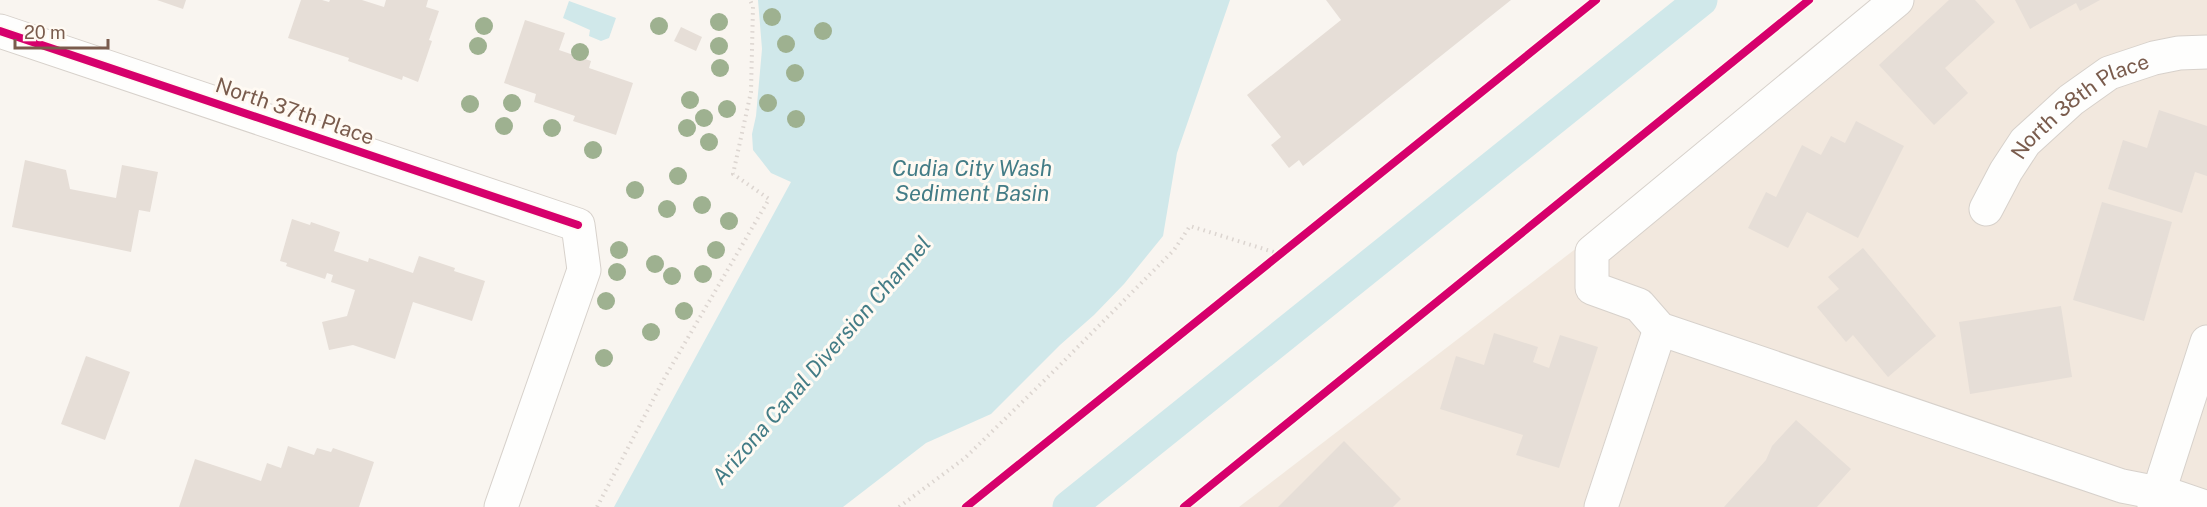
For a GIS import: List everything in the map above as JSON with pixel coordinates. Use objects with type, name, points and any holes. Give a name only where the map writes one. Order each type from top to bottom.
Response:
[{"type":"street","points":[[1897,0],[1592,252],[1592,288],[1639,305],[1660,329],[2122,486],[2156,500],[2205,507]]},
{"type":"street","name":"North 37th Place","points":[[0,31],[578,225],[584,270],[501,507]]},
{"type":"street","name":"North 38th Place","points":[[1986,209],[2006,171],[2025,142],[2071,100],[2109,73],[2154,58],[2179,53],[2207,52]]},
{"type":"street","points":[[1601,507],[1660,329]]},
{"type":"street","points":[[2156,500],[2207,342]]},
{"type":"path","points":[[597,507],[664,377],[769,199],[733,174],[751,92],[753,7],[750,0]]},
{"type":"path","points":[[899,507],[965,458],[1174,250],[1190,226],[1280,254]]},
{"type":"path","points":[[1271,261],[1289,246]]},
{"type":"shaded area","points":[[1900,0],[2207,0],[2207,507],[1239,507]]},
{"type":"water","name":"Cudia City Wash Sediment Basin","points":[[758,0],[1230,0],[1177,153],[1163,236],[1124,284],[991,414],[926,443],[843,507],[614,507],[791,182],[771,173],[753,150],[752,134],[756,116],[762,49]]},
{"type":"water","points":[[569,1],[616,18],[609,38],[601,41],[589,36],[590,30],[563,18]]},
{"type":"building","points":[[157,0],[186,0],[183,9]]},
{"type":"building","points":[[301,0],[329,2],[330,0],[362,0],[384,7],[386,0],[428,0],[426,7],[439,11],[418,82],[403,76],[402,80],[348,61],[349,58],[288,38]]},
{"type":"building","points":[[1326,0],[1511,0],[1303,166],[1299,160],[1289,168],[1271,145],[1281,137],[1247,95],[1341,20]]},
{"type":"building","points":[[1949,0],[1975,0],[1995,22],[1945,68],[1968,93],[1934,125],[1879,65]]},
{"type":"building","points":[[2015,0],[2100,0],[2080,11],[2076,3],[2030,29]]},
{"type":"building","points":[[525,20],[565,33],[559,50],[591,61],[589,68],[633,83],[616,135],[573,121],[575,116],[534,102],[536,94],[504,83]]},
{"type":"building","points":[[681,27],[702,37],[696,51],[674,41]]},
{"type":"building","points":[[2159,110],[2207,126],[2207,176],[2195,172],[2182,213],[2108,189],[2123,140],[2147,148]]},
{"type":"building","points":[[1856,121],[1904,146],[1858,238],[1807,212],[1788,248],[1748,228],[1766,192],[1776,197],[1802,145],[1821,155],[1831,136],[1845,143]]},
{"type":"building","points":[[25,160],[66,170],[70,189],[116,198],[122,165],[158,172],[150,212],[139,210],[131,252],[12,227]]},
{"type":"building","points":[[2102,202],[2172,222],[2144,321],[2073,300]]},
{"type":"building","points":[[292,219],[310,225],[311,222],[340,232],[334,251],[368,262],[369,258],[413,273],[419,256],[485,281],[472,321],[413,302],[395,359],[353,345],[329,350],[322,322],[347,316],[355,290],[331,282],[333,275],[327,273],[325,279],[286,266],[287,263],[280,261]]},
{"type":"building","points":[[1863,248],[1936,336],[1888,377],[1853,335],[1846,342],[1817,307],[1839,289],[1828,277]]},
{"type":"building","points":[[2061,306],[2072,377],[1970,394],[1959,322]]},
{"type":"building","points":[[1494,333],[1538,347],[1533,362],[1549,368],[1560,335],[1598,347],[1559,468],[1516,455],[1523,435],[1440,409],[1456,356],[1484,365]]},
{"type":"building","points":[[86,356],[130,372],[105,440],[61,424]]},
{"type":"building","points":[[1796,420],[1851,469],[1817,507],[1724,507],[1766,460],[1772,446]]},
{"type":"building","points":[[1344,441],[1401,499],[1393,507],[1278,507]]},
{"type":"building","points":[[288,446],[314,455],[317,448],[331,452],[333,448],[374,462],[359,507],[179,507],[195,459],[261,481],[267,463],[281,468]]},
{"type":"waterway","points":[[1069,507],[1701,0]]},
{"type":"cycle path","points":[[966,507],[1596,0]]},
{"type":"cycle path","points":[[1184,507],[1809,0]]},
{"type":"cycle path","points":[[0,31],[578,225]]},
{"type":"water label","name":"Arizona Canal Diversion Channel","points":[[821,360]]}]
